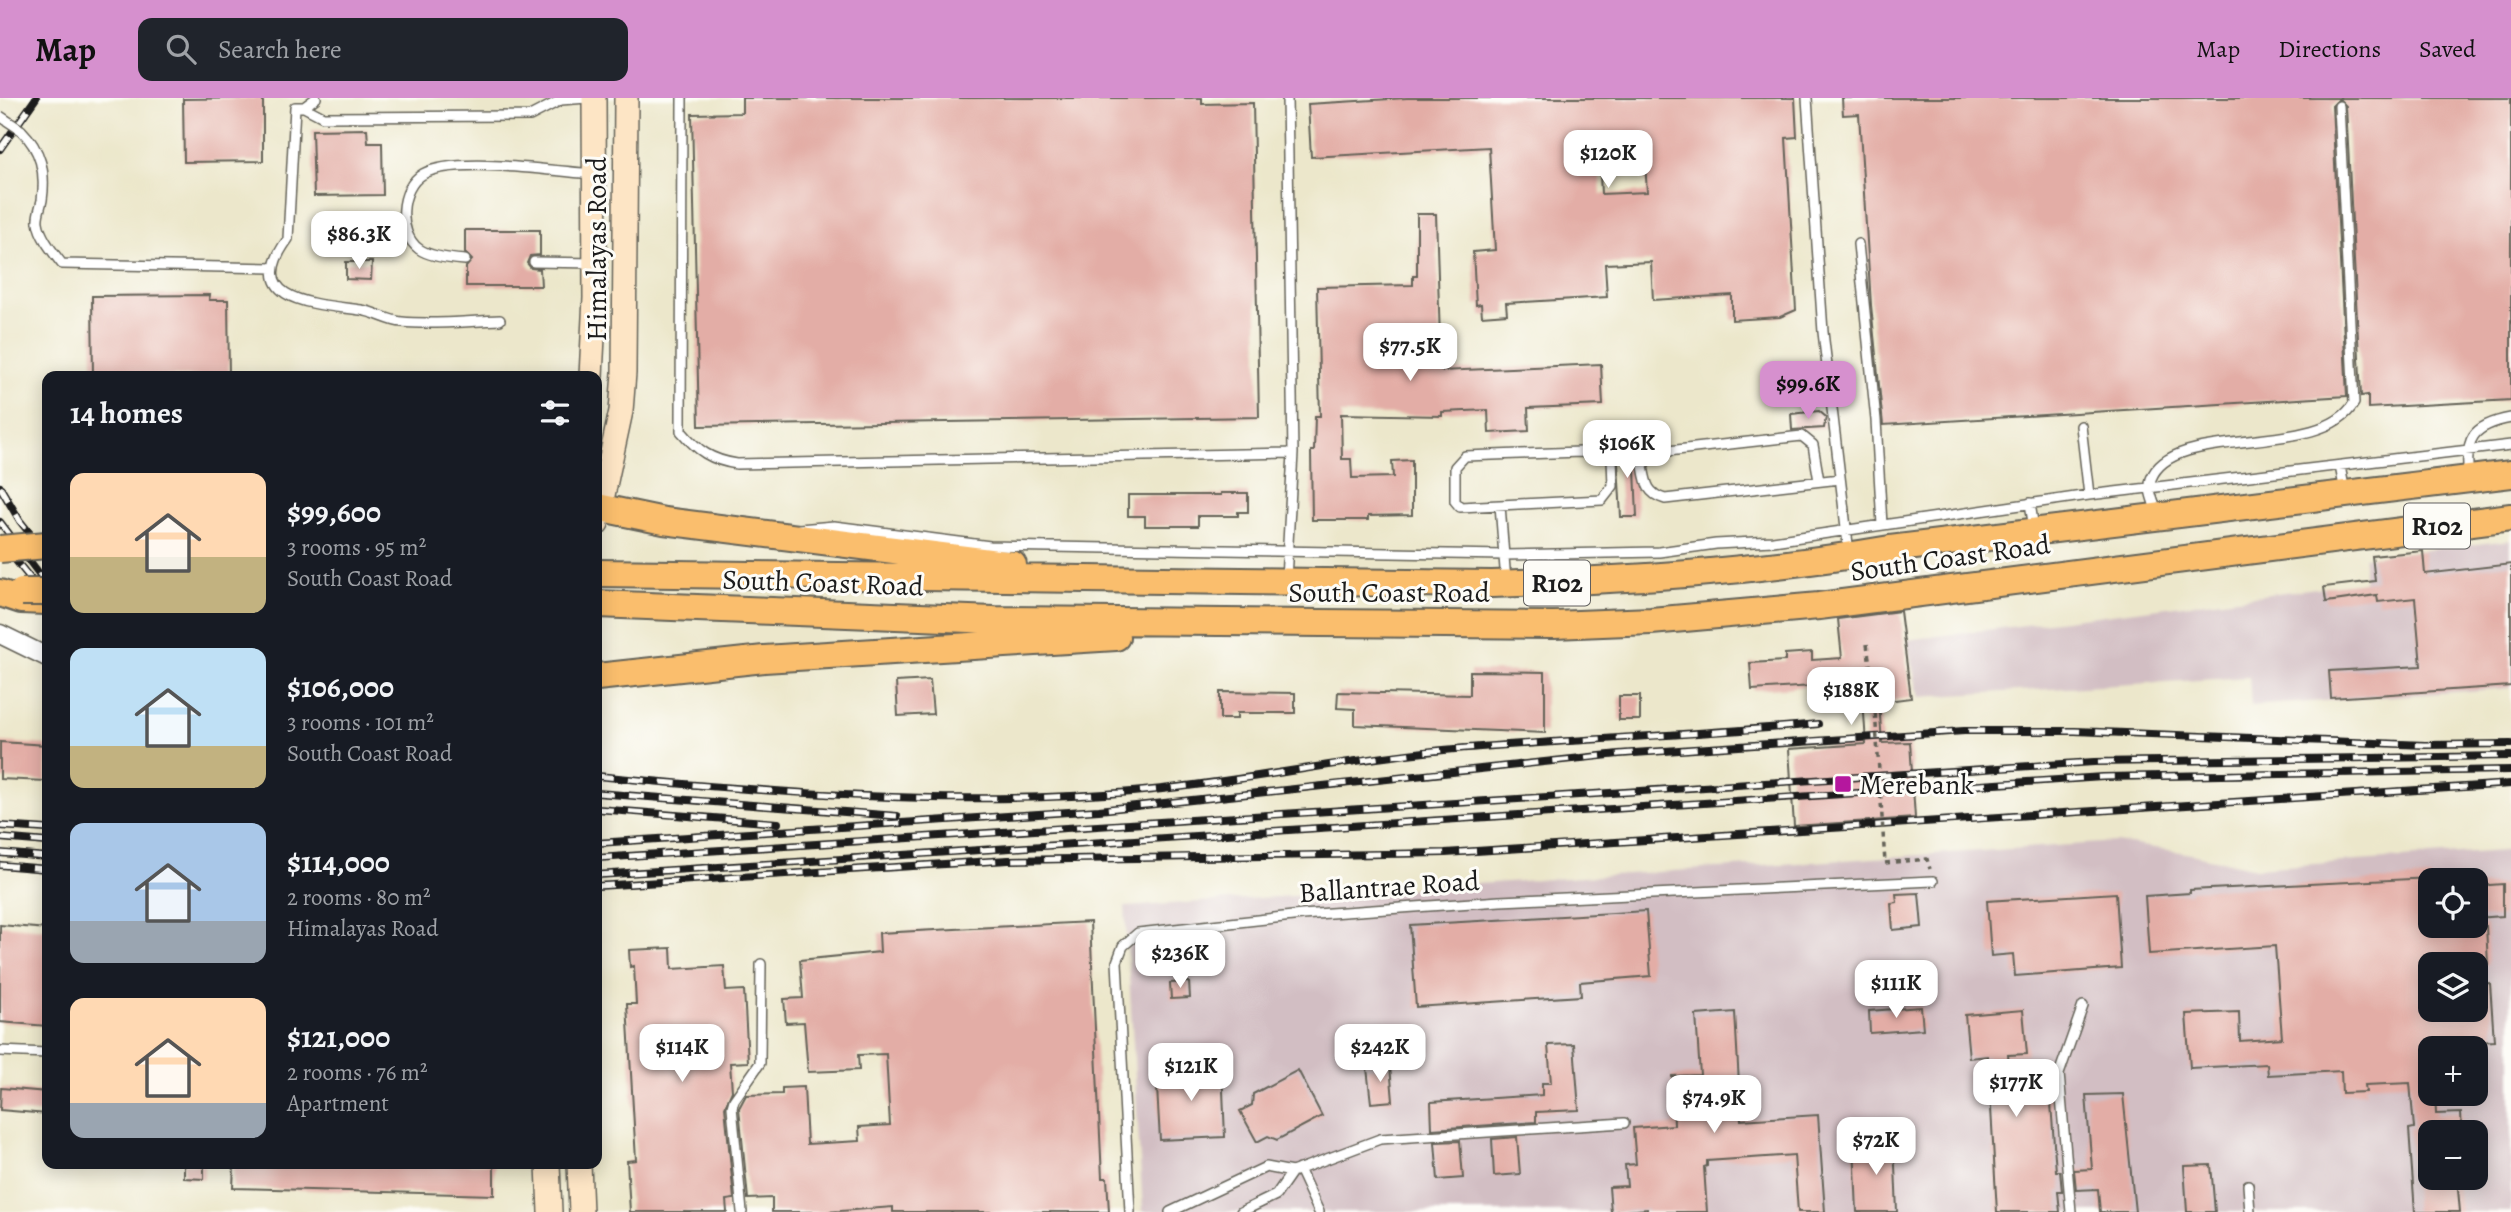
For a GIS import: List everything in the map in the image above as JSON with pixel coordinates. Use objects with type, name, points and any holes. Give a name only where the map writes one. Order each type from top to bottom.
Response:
[{"type":"main road","name":"South Coast Road","points":[[602,573],[1506,584],[1675,577],[1886,537],[2035,531],[2511,474]]},
{"type":"main road","points":[[2353,493],[2364,535]]},
{"type":"main road","points":[[602,513],[1126,579]]},
{"type":"main road","name":"South Coast Road","points":[[602,604],[903,617],[1164,622],[1381,624],[1651,621],[1818,606],[2511,517]]},
{"type":"main road","points":[[1886,537],[1896,594]]},
{"type":"main road","points":[[0,549],[42,545]]},
{"type":"main road","points":[[0,562],[42,563]]},
{"type":"main road","points":[[1378,582],[1381,624]]},
{"type":"main road","points":[[18,594],[42,600]]},
{"type":"main road","points":[[602,676],[764,659],[1113,637],[1164,622]]},
{"type":"street","name":"Himalayas Road","points":[[591,371],[595,263],[594,98]]},
{"type":"street","name":"Himalayas Road","points":[[602,495],[621,411],[624,373],[625,98]]},
{"type":"street","points":[[0,634],[42,655]]},
{"type":"street","points":[[548,1169],[550,1212]]},
{"type":"street","points":[[579,1169],[582,1212]]},
{"type":"lane","points":[[304,107],[316,98]]},
{"type":"lane","points":[[500,320],[400,322],[374,312],[296,301],[281,290],[274,268],[277,254],[288,239],[295,107],[304,107],[323,117],[530,116],[559,99],[587,98]]},
{"type":"lane","points":[[682,98],[681,431],[697,449],[715,461],[737,464],[1293,453]]},
{"type":"lane","points":[[1286,98],[1293,453],[1286,581]]},
{"type":"lane","points":[[773,535],[809,526],[835,526],[990,546],[1504,555],[1659,552],[1848,543],[1823,332],[1807,98]]},
{"type":"lane","points":[[2158,516],[2149,488],[2155,472],[2175,455],[2189,449],[2252,442],[2331,425],[2344,418],[2354,402],[2339,106]]},
{"type":"lane","points":[[0,116],[31,140],[41,160],[44,175],[38,221],[48,245],[62,264],[274,268]]},
{"type":"lane","points":[[466,260],[420,250],[411,240],[404,220],[404,202],[410,187],[422,175],[460,166],[594,174]]},
{"type":"lane","points":[[1858,244],[1877,420],[1886,537],[2030,503],[2511,445]]},
{"type":"lane","points":[[534,262],[595,263]]},
{"type":"lane","points":[[2469,479],[2465,451],[2473,436],[2490,422],[2511,418]]},
{"type":"lane","points":[[2081,426],[2089,495]]},
{"type":"lane","points":[[1819,481],[1814,445],[1802,436],[1659,452],[1649,457],[1643,466],[1646,486],[1656,496],[1665,499],[1840,479]]},
{"type":"lane","points":[[1590,452],[1604,453],[1612,458],[1613,486],[1602,500],[1500,505],[1482,508],[1457,504],[1453,478],[1459,460],[1471,455],[1590,452]]},
{"type":"lane","points":[[2340,466],[2353,493]]},
{"type":"lane","points":[[2030,503],[2035,531]]},
{"type":"lane","points":[[1500,505],[1506,584]]},
{"type":"lane","name":"Ballantrae Road","points":[[1130,1212],[1117,962],[1123,946],[1138,933],[1290,916],[1500,901],[1933,881]]},
{"type":"lane","points":[[742,1212],[732,1107],[760,1063],[761,964]]},
{"type":"lane","points":[[2071,1212],[2059,1074],[2083,1006]]},
{"type":"lane","points":[[0,1051],[42,1053]]},
{"type":"lane","points":[[1170,1212],[1266,1167],[1295,1171],[1380,1139],[1623,1123]]},
{"type":"lane","points":[[1241,1212],[1276,1195],[1295,1171]]},
{"type":"lane","points":[[1295,1171],[1319,1212]]},
{"type":"lane","points":[[2248,1185],[2250,1212]]},
{"type":"path","points":[[1867,644],[1874,694],[1885,863],[1927,859],[1933,881]]},
{"type":"shaded area","points":[[2511,540],[2511,688],[2251,706],[2249,677],[1919,697],[1907,640],[2364,582],[2364,557]]},
{"type":"shaded area","points":[[2116,842],[2256,868],[2502,851],[2511,847],[2511,1212],[1143,1212],[1125,907]]},
{"type":"building","points":[[263,98],[263,161],[184,162],[183,99]]},
{"type":"building","points":[[742,98],[1202,98],[1202,104],[1253,103],[1259,417],[699,426],[692,114],[742,113]]},
{"type":"building","points":[[1407,98],[1795,98],[1797,137],[1786,138],[1796,310],[1780,317],[1732,320],[1732,295],[1653,300],[1651,262],[1605,264],[1607,297],[1506,303],[1507,314],[1482,316],[1481,304],[1476,305],[1473,252],[1495,250],[1489,147],[1311,157],[1308,104]],"holes":[[[1643,133],[1647,192],[1601,194],[1598,135]]]},
{"type":"building","points":[[1842,98],[2511,98],[2511,400],[2368,408],[2368,395],[2361,396],[2346,106],[2339,99],[2332,106],[2347,396],[1883,425],[1871,305],[1859,114],[1843,115]]},
{"type":"building","points":[[367,129],[368,143],[382,143],[383,195],[314,196],[312,130]]},
{"type":"building","points":[[1417,214],[1436,214],[1441,371],[1601,364],[1603,405],[1528,408],[1529,431],[1489,433],[1488,410],[1442,412],[1442,416],[1341,414],[1342,459],[1351,459],[1352,478],[1393,477],[1392,461],[1412,460],[1412,515],[1368,516],[1368,520],[1312,520],[1311,451],[1314,451],[1315,416],[1320,416],[1317,287],[1413,285],[1413,276],[1417,276]]},
{"type":"building","points":[[465,230],[540,230],[540,255],[530,256],[527,263],[531,268],[540,269],[541,286],[466,286],[466,267],[472,260],[465,253]]},
{"type":"building","points":[[346,262],[372,262],[371,280],[346,279]]},
{"type":"building","points":[[210,295],[209,300],[228,300],[229,371],[93,371],[92,296]]},
{"type":"building","points":[[1819,411],[1826,417],[1824,428],[1792,430],[1791,414]]},
{"type":"building","points":[[1634,444],[1637,517],[1621,517],[1617,445]]},
{"type":"building","points":[[1248,493],[1248,512],[1238,512],[1238,516],[1198,516],[1198,526],[1145,526],[1145,516],[1128,516],[1128,495]]},
{"type":"building","points":[[2423,551],[2425,574],[2511,564],[2511,686],[2331,698],[2329,671],[2421,666],[2415,598],[2378,602],[2377,595],[2326,602],[2324,587],[2375,581],[2372,556]]},
{"type":"building","points":[[1900,611],[1911,698],[1879,702],[1882,743],[1910,742],[1915,818],[1794,826],[1789,749],[1866,744],[1863,698],[1845,700],[1844,684],[1752,690],[1750,663],[1785,661],[1785,654],[1812,652],[1812,660],[1842,658],[1838,619]]},
{"type":"building","points":[[1470,671],[1545,672],[1545,733],[1355,725],[1355,709],[1337,708],[1338,692],[1470,695]]},
{"type":"building","points":[[930,680],[933,714],[898,716],[896,682]]},
{"type":"building","points":[[1220,692],[1295,693],[1295,713],[1237,713],[1237,719],[1220,719]]},
{"type":"building","points":[[1619,696],[1640,696],[1640,720],[1619,720]]},
{"type":"building","points":[[0,742],[42,745],[42,781],[0,779]]},
{"type":"building","points":[[2418,879],[2418,938],[2487,938],[2487,952],[2418,952],[2418,1022],[2488,1022],[2490,983],[2494,1041],[2488,1041],[2488,1036],[2418,1036],[2418,1106],[2436,1106],[2436,1114],[2461,1113],[2461,1120],[2418,1120],[2418,1190],[2458,1190],[2460,1212],[2415,1212],[2409,1129],[2414,1128],[2410,1083],[2365,1085],[2366,1092],[2342,1093],[2341,1071],[2268,1075],[2267,1064],[2190,1068],[2186,1014],[2239,1012],[2240,1041],[2282,1038],[2275,946],[2149,954],[2145,896],[2190,893],[2190,890]]},
{"type":"building","points":[[2503,884],[2503,916],[2488,917],[2488,885]]},
{"type":"building","points":[[1919,893],[1922,927],[1893,930],[1891,903],[1897,902],[1896,894]]},
{"type":"building","points":[[2116,893],[2121,968],[2015,976],[2013,954],[1991,956],[1987,901]]},
{"type":"building","points":[[1646,911],[1651,976],[1580,982],[1581,996],[1416,1007],[1410,925]]},
{"type":"building","points":[[1090,922],[1102,1178],[1107,1178],[1109,1212],[893,1212],[893,1207],[827,1212],[772,1212],[772,1198],[748,1199],[739,1108],[746,1095],[782,1094],[782,1088],[804,1087],[807,1144],[860,1141],[859,1127],[890,1125],[886,1054],[858,1055],[859,1070],[808,1072],[804,1022],[786,1023],[784,999],[803,998],[800,960],[880,952],[879,933]]},
{"type":"building","points":[[0,925],[42,929],[42,1026],[0,1022]]},
{"type":"building","points":[[671,948],[672,969],[724,966],[726,991],[744,990],[748,1062],[730,1063],[732,1091],[725,1107],[734,1199],[726,1200],[727,1212],[630,1212],[627,1161],[636,1160],[627,1004],[636,1004],[634,966],[630,967],[629,950]]},
{"type":"building","points":[[1189,982],[1190,998],[1171,999],[1170,983]]},
{"type":"building","points":[[1921,1007],[1923,1029],[1870,1033],[1869,1011]]},
{"type":"building","points":[[2023,1010],[2027,1054],[2008,1055],[2012,1093],[2050,1090],[2056,1171],[2060,1171],[2062,1191],[2058,1191],[2060,1212],[1997,1212],[1988,1056],[1969,1058],[1965,1015]]},
{"type":"building","points":[[1735,1012],[1741,1120],[1818,1115],[1825,1212],[1798,1212],[1794,1155],[1707,1161],[1707,1166],[1704,1167],[1707,1212],[1647,1212],[1647,1209],[1611,1212],[1609,1187],[1627,1186],[1625,1165],[1636,1164],[1633,1128],[1674,1125],[1672,1076],[1700,1075],[1696,1015]]},
{"type":"building","points":[[1574,1044],[1579,1110],[1536,1112],[1536,1122],[1432,1129],[1431,1102],[1542,1095],[1542,1083],[1551,1083],[1548,1045]]},
{"type":"building","points":[[1390,1066],[1393,1101],[1371,1103],[1367,1068]]},
{"type":"building","points":[[1222,1067],[1225,1137],[1160,1140],[1156,1070]]},
{"type":"building","points":[[1298,1070],[1322,1116],[1277,1140],[1268,1136],[1257,1142],[1240,1111],[1252,1105],[1253,1094]]},
{"type":"building","points":[[1,1088],[42,1092],[42,1114],[0,1110]]},
{"type":"building","points":[[2123,1094],[2135,1212],[2100,1212],[2098,1189],[2076,1190],[2074,1170],[2092,1169],[2086,1095]]},
{"type":"building","points":[[1517,1137],[1520,1174],[1494,1176],[1492,1139]]},
{"type":"building","points":[[1460,1141],[1463,1178],[1438,1180],[1435,1142]]},
{"type":"building","points":[[1894,1142],[1897,1212],[1857,1212],[1854,1144]]},
{"type":"building","points":[[2211,1165],[2215,1212],[2187,1212],[2184,1166]]},
{"type":"building","points":[[184,1169],[204,1169],[204,1179],[184,1178]]},
{"type":"building","points":[[234,1169],[494,1169],[494,1195],[233,1188]]},
{"type":"railway","points":[[0,149],[36,98]]},
{"type":"railway","points":[[0,487],[20,521],[42,549]]},
{"type":"railway","points":[[0,522],[42,577]]},
{"type":"railway","points":[[0,541],[42,593]]},
{"type":"railway","points":[[602,776],[864,796],[1065,796],[1172,788],[1374,758],[1455,749],[1818,724]]},
{"type":"railway","points":[[602,843],[1099,810],[1619,754],[1964,731],[2075,731],[2425,745],[2511,744]]},
{"type":"railway","points":[[602,858],[2094,762],[2511,756]]},
{"type":"railway","points":[[602,875],[2103,777],[2511,770]]},
{"type":"railway","points":[[602,886],[1008,860],[1445,853],[2511,784]]},
{"type":"railway","points":[[602,793],[897,816]]},
{"type":"railway","points":[[602,809],[778,823]]},
{"type":"railway","points":[[0,826],[42,829]]},
{"type":"railway","points":[[0,838],[42,842]]},
{"type":"railway","points":[[0,853],[42,857]]},
{"type":"railway","points":[[0,865],[42,869]]},
{"type":"place","name":"Merebank","points":[[1843,784]]}]
